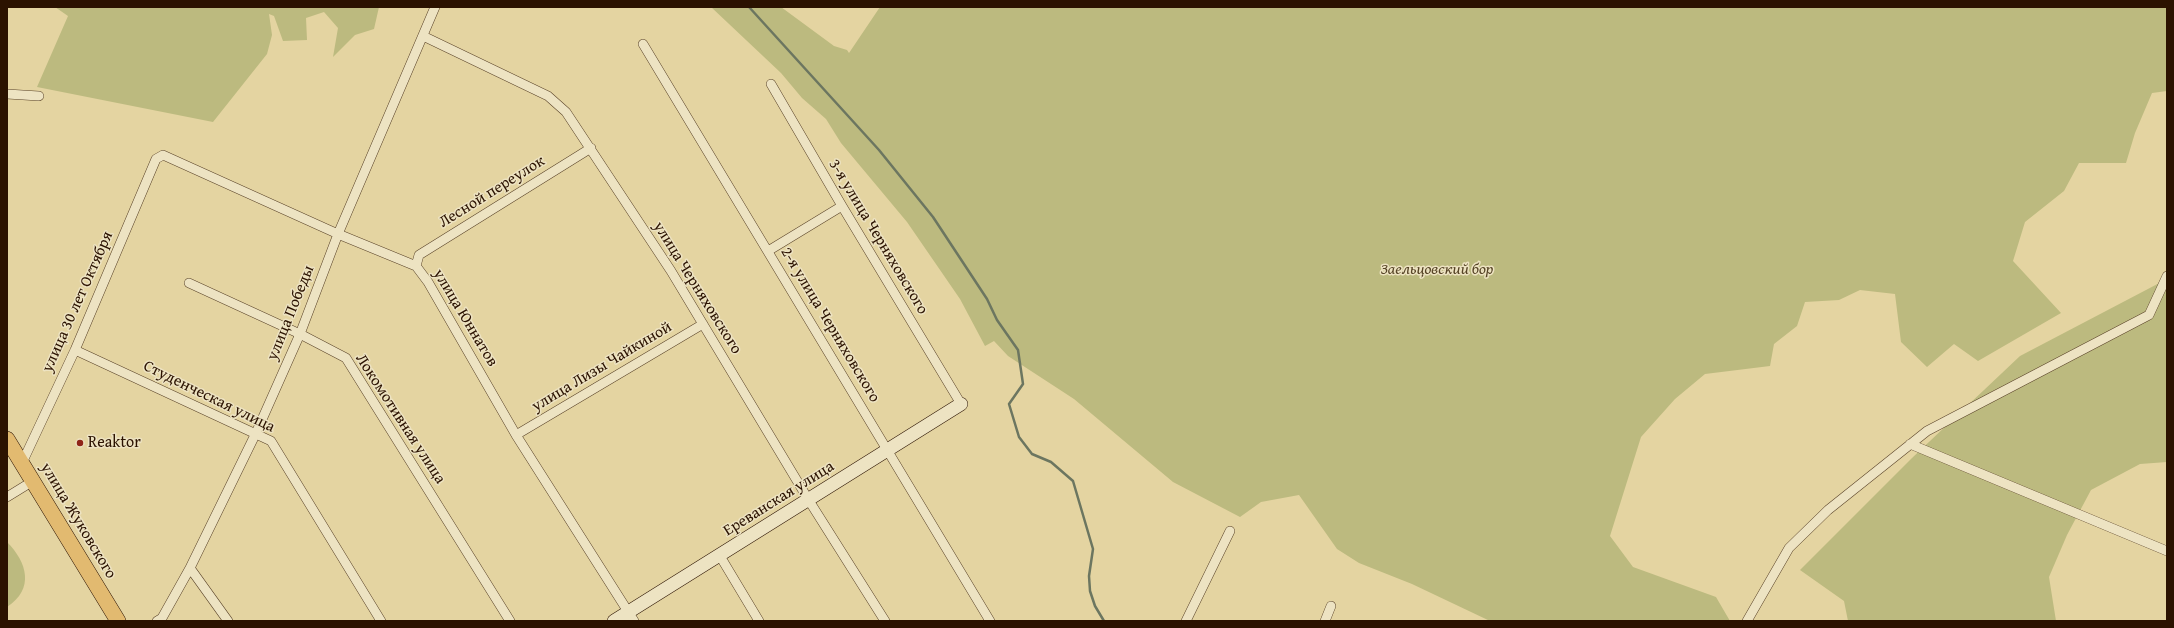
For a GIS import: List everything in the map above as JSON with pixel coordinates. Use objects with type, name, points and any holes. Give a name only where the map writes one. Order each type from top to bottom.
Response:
[{"type":"main road","name":"улица Жуковского","points":[[7,439],[118,621]]},
{"type":"street","name":"улица Победы","points":[[157,621],[162,618],[190,568],[256,433],[300,334],[338,234],[435,7]]},
{"type":"street","name":"улица Черняховского","points":[[422,36],[548,96],[566,112],[671,271],[808,499],[885,621]]},
{"type":"street","name":"2-я улица Черняховского","points":[[644,44],[990,621]]},
{"type":"street","name":"3-я улица Черняховского","points":[[772,84],[842,206],[961,404]]},
{"type":"street","points":[[7,94],[39,96]]},
{"type":"street","name":"Лесной переулок","points":[[416,266],[419,255],[591,148]]},
{"type":"street","name":"улица Юннатов","points":[[163,155],[338,234],[416,266],[428,282],[516,435],[631,616]]},
{"type":"street","name":"улица 30 лет Октября","points":[[22,463],[75,350],[156,159],[163,155]]},
{"type":"street","points":[[768,251],[842,206]]},
{"type":"street","points":[[1747,621],[1789,548],[1828,510],[1927,431],[2149,315],[2167,276]]},
{"type":"street","name":"Локомотивная улица","points":[[189,283],[300,334],[346,358],[510,621]]},
{"type":"street","name":"улица Лизы Чайкиной","points":[[516,435],[703,324]]},
{"type":"street","name":"Студенческая улица","points":[[75,350],[271,441],[381,621]]},
{"type":"street","name":"Ереванская улица","points":[[614,621],[631,616],[808,499],[961,404]]},
{"type":"street","points":[[1910,444],[2167,550]]},
{"type":"street","points":[[7,497],[33,481]]},
{"type":"street","points":[[1186,621],[1230,531]]},
{"type":"street","points":[[720,556],[759,621]]},
{"type":"street","points":[[190,568],[228,621]]},
{"type":"street","points":[[1325,621],[1331,606]]},
{"type":"green space","points":[[55,7],[379,7],[374,29],[355,35],[333,57],[338,28],[324,12],[306,18],[307,40],[283,41],[274,16],[269,14],[272,35],[267,54],[213,122],[37,87],[68,16]]},
{"type":"green space","name":"Заельцовский бор","points":[[711,7],[781,7],[834,46],[847,50],[849,53],[880,7],[2167,7],[2167,91],[2152,93],[2135,133],[2126,163],[2079,163],[2064,191],[2025,222],[2013,261],[2061,313],[1978,361],[1954,344],[1927,367],[1901,342],[1895,294],[1860,290],[1839,300],[1805,302],[1797,326],[1774,344],[1770,366],[1705,374],[1675,399],[1641,437],[1610,536],[1633,567],[1716,597],[1730,621],[1490,621],[1412,584],[1359,563],[1337,549],[1299,495],[1261,502],[1240,517],[1173,482],[1074,399],[1008,356],[994,341],[985,346],[960,299],[907,222],[841,143],[826,119],[802,98],[781,73]]},
{"type":"green space","points":[[2167,279],[2167,462],[2140,464],[2091,490],[2067,535],[2049,577],[2056,621],[1848,621],[1844,601],[1800,570],[1912,458],[2020,356]]},
{"type":"green space","points":[[7,542],[14,550],[23,567],[25,584],[22,592],[16,600],[7,607]]},
{"type":"waterway","points":[[749,7],[879,150],[933,217],[987,299],[997,320],[1018,350],[1023,384],[1009,404],[1019,437],[1032,454],[1051,462],[1073,481],[1093,549],[1089,576],[1090,591],[1095,606],[1104,621]]},
{"type":"place","name":"Reaktor","points":[[80,443]]}]
